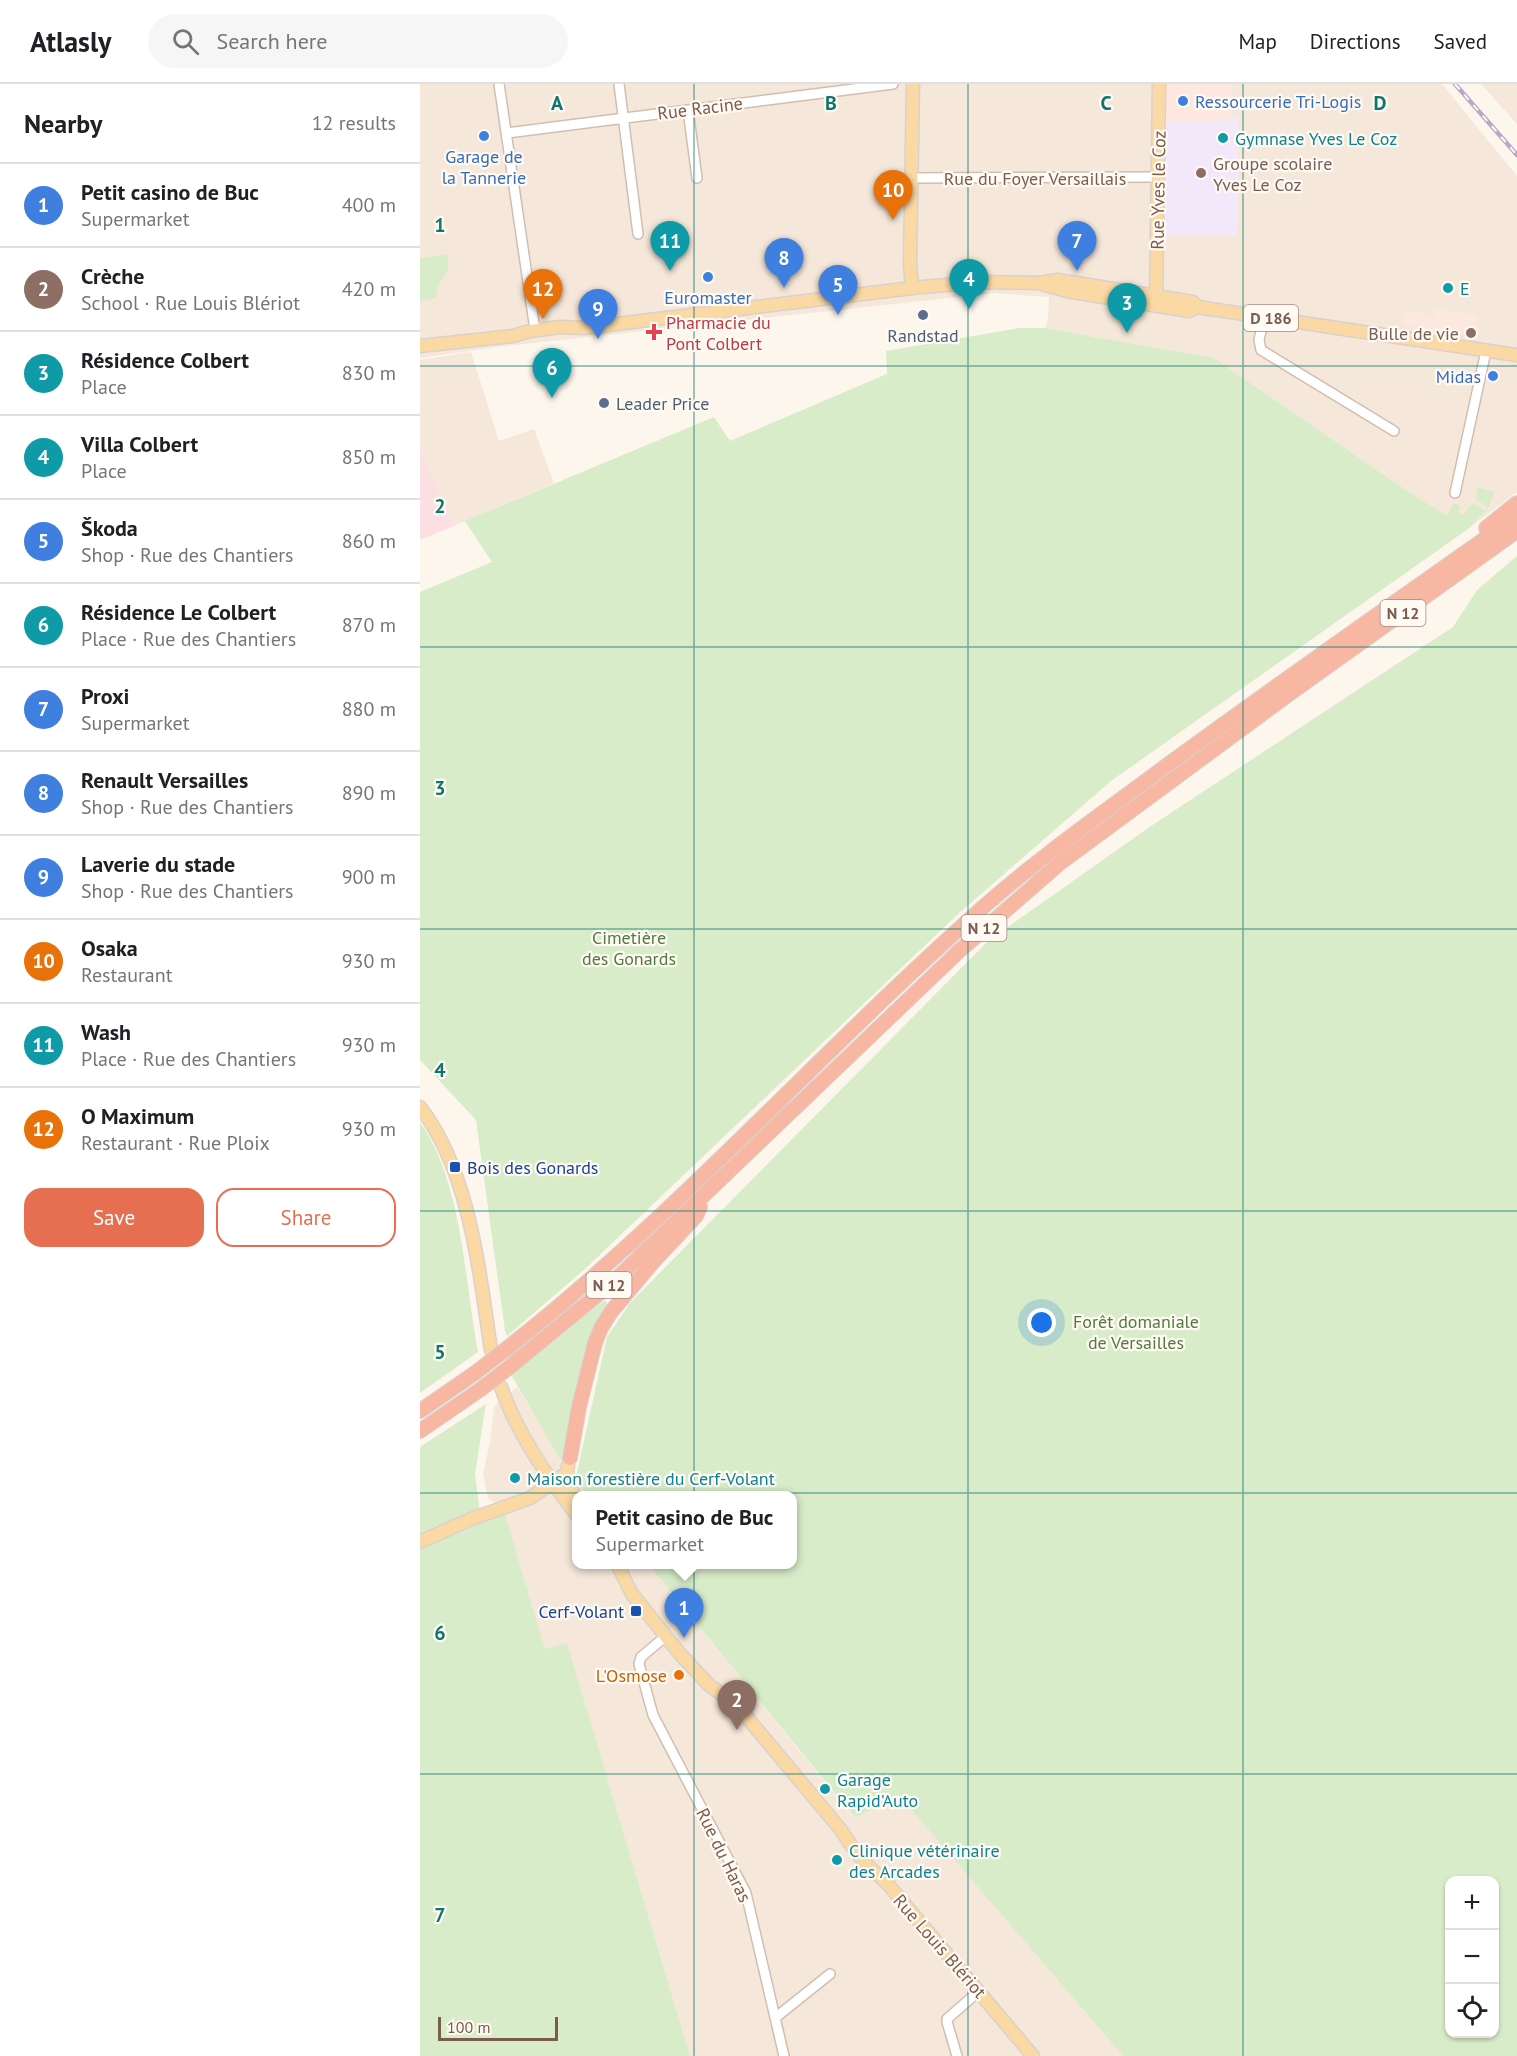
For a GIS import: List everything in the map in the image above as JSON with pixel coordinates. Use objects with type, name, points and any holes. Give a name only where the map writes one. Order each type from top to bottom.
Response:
[{"type":"highway","points":[[1431,576],[1442,561],[1517,503]]},
{"type":"highway","name":"N 12","points":[[420,1411],[475,1373],[496,1351],[601,1272],[941,946],[1022,874],[1213,732],[1517,516]]},
{"type":"highway","name":"N 12","points":[[420,1431],[507,1369],[612,1283],[958,952],[1060,863],[1251,722],[1517,531]]},
{"type":"highway","points":[[570,1458],[579,1407],[601,1328],[610,1312],[652,1262],[696,1216],[705,1194]]},
{"type":"main road","points":[[912,288],[910,264],[913,84]]},
{"type":"main road","name":"Rue Yves le Coz","points":[[1156,300],[1159,84]]},
{"type":"main road","name":"D 186","points":[[420,346],[513,336],[560,327],[576,328],[912,288],[979,282],[1039,283],[1058,280],[1156,300],[1189,310],[1197,307],[1515,356]]},
{"type":"main road","name":"D 186","points":[[513,336],[560,334],[576,328]]},
{"type":"main road","points":[[420,1107],[439,1135],[448,1154],[467,1215],[496,1351]]},
{"type":"main road","points":[[501,1387],[517,1425],[572,1509]]},
{"type":"main road","points":[[570,1458],[567,1473],[572,1491]]},
{"type":"main road","points":[[420,1542],[471,1519],[530,1498],[554,1484],[567,1473]]},
{"type":"main road","name":"Rue Louis Blériot","points":[[620,1569],[632,1594],[666,1636],[710,1686],[734,1702],[841,1830],[855,1851],[875,1874],[886,1882],[1033,2056]]},
{"type":"street","points":[[499,84],[535,330]]},
{"type":"street","points":[[619,84],[638,234]]},
{"type":"street","name":"Rue Racine","points":[[507,133],[893,84]]},
{"type":"street","points":[[688,110],[697,178]]},
{"type":"street","name":"Rue du Foyer Versaillais","points":[[912,177],[1158,177]]},
{"type":"street","points":[[1264,317],[1260,340],[1262,350],[1394,431]]},
{"type":"street","points":[[1455,493],[1486,351]]},
{"type":"street","name":"Rue du Haras","points":[[666,1636],[641,1657],[639,1664],[653,1715],[746,1893],[784,2056]]},
{"type":"street","points":[[775,2018],[830,1974]]},
{"type":"street","points":[[957,2056],[947,2019],[979,1991]]},
{"type":"shaded area","points":[[420,84],[1165,84],[1164,236],[1237,235],[1238,118],[1232,119],[1232,84],[1442,84],[1517,176],[1517,492],[1468,529],[1409,492],[1214,358],[1045,328],[1048,319],[1049,297],[996,293],[505,346],[420,358]]},
{"type":"shaded area","points":[[1165,84],[1232,84],[1232,119],[1165,121]]},
{"type":"shaded area","points":[[1481,84],[1517,84],[1517,124]]},
{"type":"shaded area","name":"Groupe scolaire Yves Le Coz","points":[[1238,117],[1237,236],[1164,236],[1165,121],[1219,121]]},
{"type":"shaded area","points":[[1436,309],[1477,316],[1476,337],[1402,325],[1405,310],[1435,316]]},
{"type":"shaded area","points":[[471,352],[499,441],[534,429],[554,483],[454,526],[420,451],[420,360]]},
{"type":"shaded area","points":[[420,451],[454,526],[420,540]]},
{"type":"shaded area","points":[[517,1387],[575,1481],[584,1491],[572,1491],[572,1569],[652,1569],[854,1818],[899,1794],[1123,2056],[690,2056],[567,1644],[545,1649],[505,1517],[508,1511],[488,1498],[483,1474],[494,1406]]},
{"type":"green space","points":[[448,254],[448,271],[439,284],[436,298],[420,301],[420,258]]},
{"type":"green space","name":"Cimetière des Gonards","points":[[1019,328],[1045,328],[1214,358],[1449,517],[1447,515],[1454,503],[1461,507],[1458,512],[1463,515],[1473,503],[1485,511],[1487,506],[1475,499],[1478,487],[1494,492],[1488,509],[1468,529],[1111,781],[958,914],[586,1268],[507,1336],[476,1120],[420,1060],[420,592],[492,562],[465,521],[714,417],[730,441],[887,374],[886,351]]},
{"type":"green space","name":"Forêt domaniale de Versailles","points":[[1517,556],[1517,2056],[1123,2056],[899,1795],[855,1818],[652,1569],[797,1569],[797,1491],[584,1491],[575,1481],[607,1337],[630,1303],[988,941],[1151,826],[1453,627],[1477,590]]},
{"type":"green space","points":[[420,1122],[434,1147],[454,1203],[478,1352],[420,1393]]},
{"type":"green space","points":[[605,1300],[608,1305],[596,1322],[561,1461],[510,1373]]},
{"type":"green space","points":[[486,1404],[475,1474],[480,1512],[420,1539],[420,1447]]},
{"type":"green space","points":[[508,1511],[506,1518],[545,1649],[567,1643],[690,2056],[420,2056],[420,1549],[478,1521]]},
{"type":"railway","points":[[1455,84],[1517,155]]},
{"type":"place","name":"Ressourcerie Tri-Logis","points":[[1183,101]]},
{"type":"place","name":"Garage de la Tannerie","points":[[484,136]]},
{"type":"place","name":"Gymnase Yves Le Coz","points":[[1223,138]]},
{"type":"place","name":"Groupe scolaire Yves Le Coz","points":[[1201,173]]},
{"type":"place","name":"Osaka","points":[[893,220]]},
{"type":"place","name":"Wash","points":[[670,271]]},
{"type":"place","name":"Proxi","points":[[1077,271]]},
{"type":"place","name":"Euromaster","points":[[708,277]]},
{"type":"place","name":"Renault Versailles","points":[[784,288]]},
{"type":"place","name":"E","points":[[1448,288]]},
{"type":"place","name":"Villa Colbert","points":[[969,309]]},
{"type":"place","name":"Škoda","points":[[838,315]]},
{"type":"place","name":"Randstad","points":[[923,315]]},
{"type":"place","name":"O Maximum","points":[[543,319]]},
{"type":"place","name":"Pharmacie du Pont Colbert","points":[[654,332]]},
{"type":"place","name":"Résidence Colbert","points":[[1127,333]]},
{"type":"place","name":"Bulle de vie","points":[[1471,333]]},
{"type":"place","name":"Laverie du stade","points":[[598,339]]},
{"type":"place","name":"Midas","points":[[1493,376]]},
{"type":"place","name":"Résidence Le Colbert","points":[[552,398]]},
{"type":"place","name":"Leader Price","points":[[604,403]]},
{"type":"place","name":"Bois des Gonards","points":[[455,1167]]},
{"type":"place","name":"Maison forestière du Cerf-Volant","points":[[515,1478]]},
{"type":"place","name":"Cerf-Volant","points":[[636,1611]]},
{"type":"place","name":"Petit casino de Buc","points":[[684,1638]]},
{"type":"place","name":"L'Osmose","points":[[679,1675]]},
{"type":"place","name":"Crèche","points":[[737,1730]]},
{"type":"place","name":"Garage Rapid'Auto","points":[[825,1789]]},
{"type":"place","name":"Clinique vétérinaire des Arcades","points":[[837,1860]]}]
